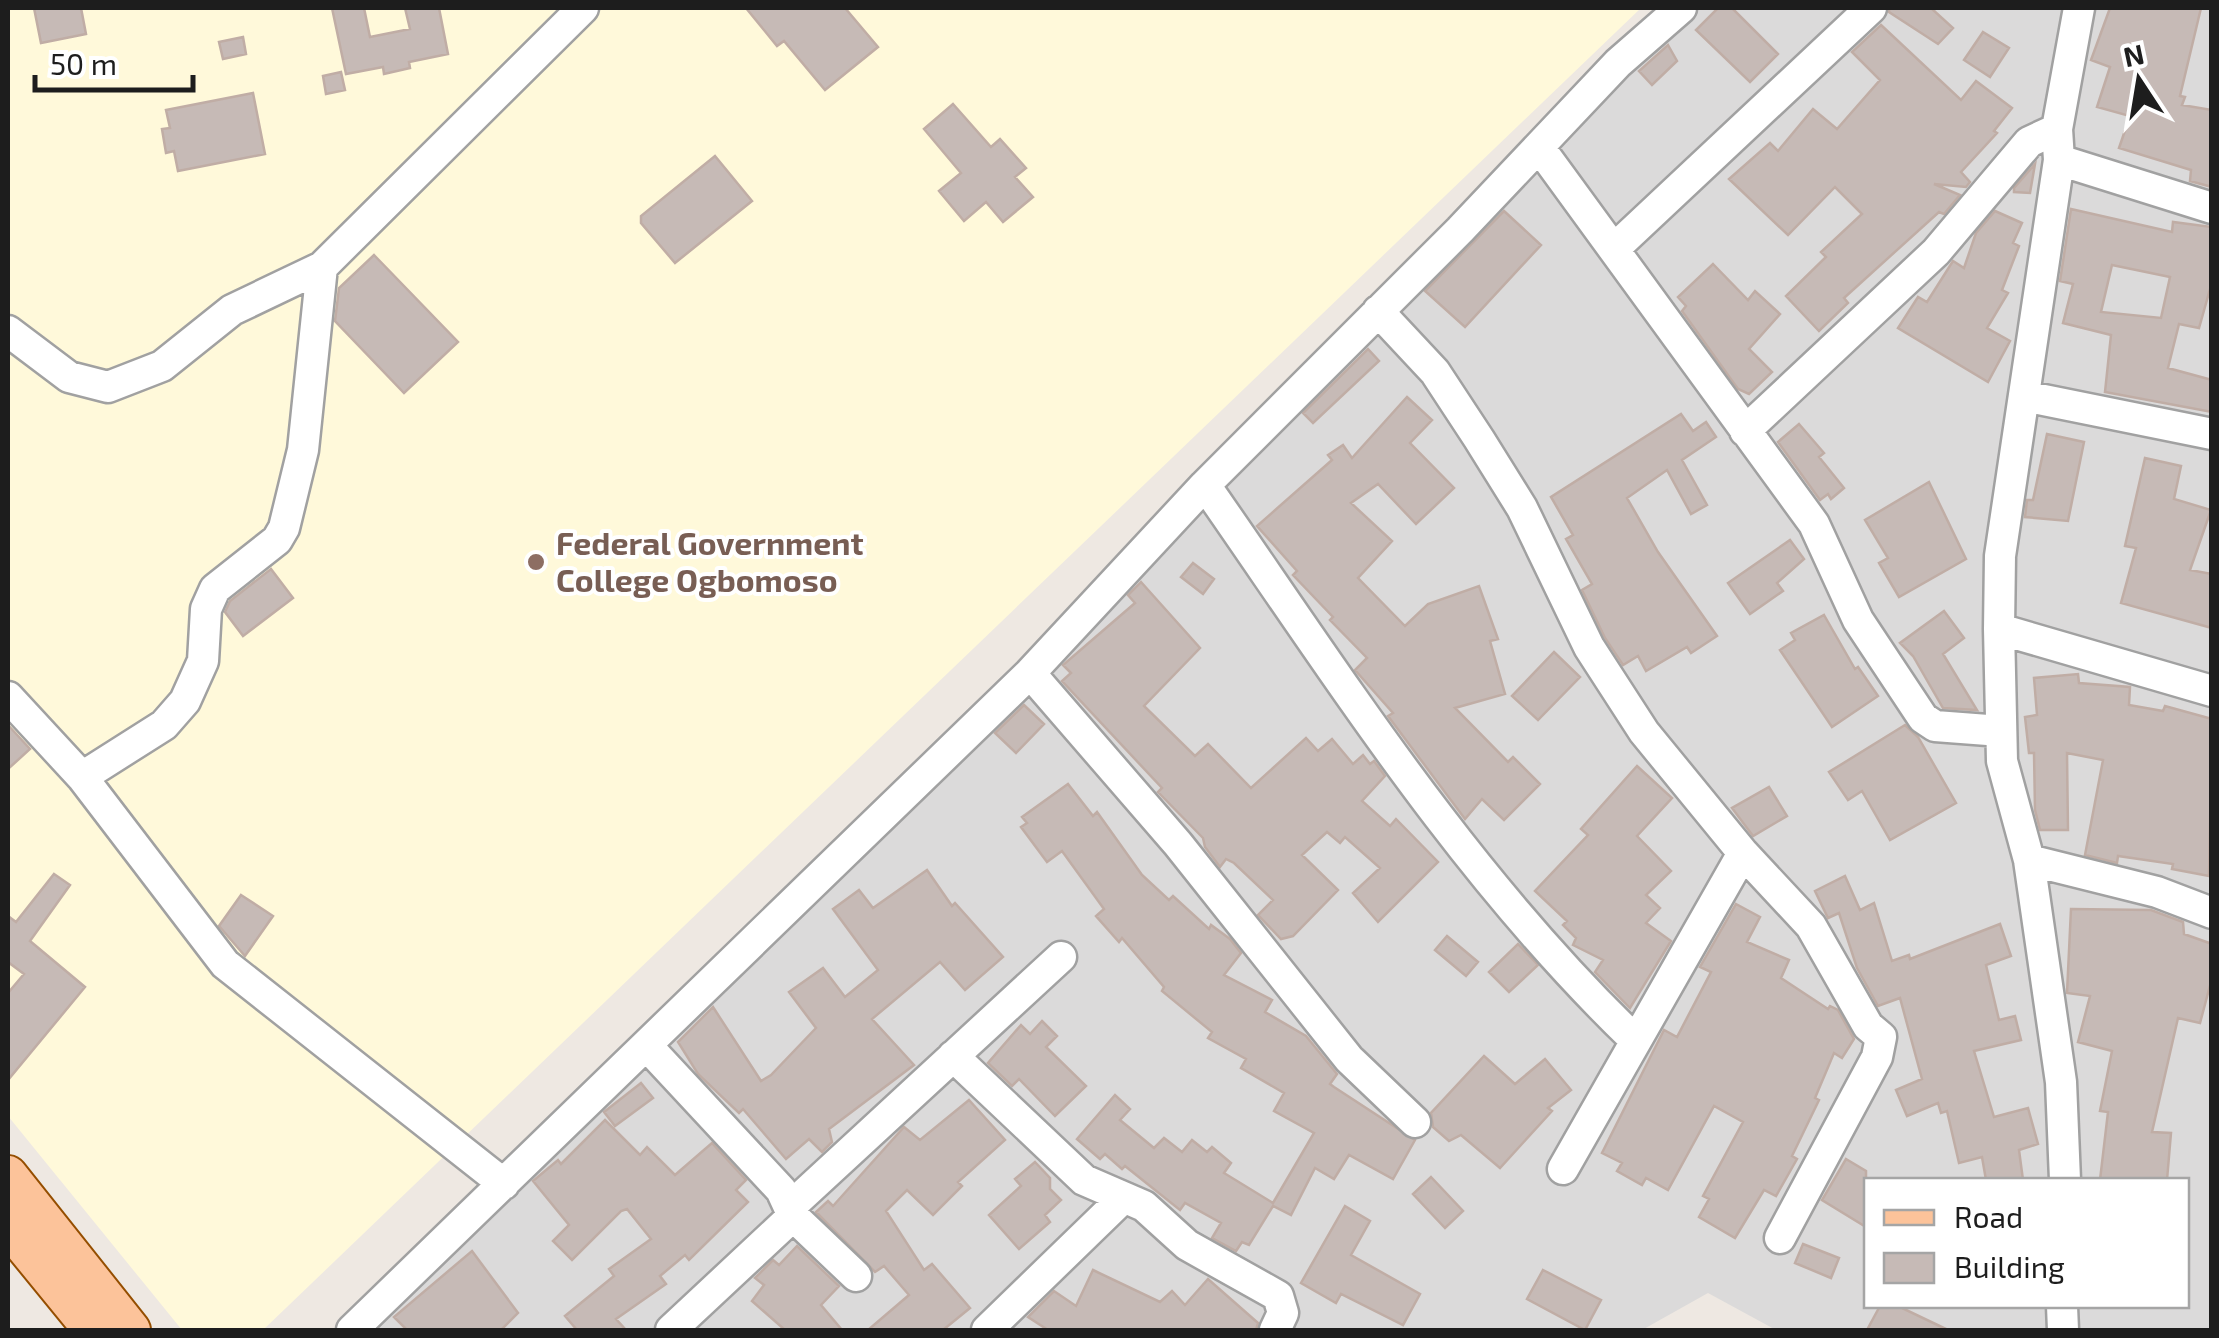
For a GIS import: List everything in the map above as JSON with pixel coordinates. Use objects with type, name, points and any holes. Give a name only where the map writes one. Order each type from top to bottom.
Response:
[{"type":"main road","points":[[8,1174],[131,1330]]},
{"type":"main road","points":[[8,1226],[92,1330]]},
{"type":"street","points":[[8,331],[70,377],[108,387],[162,366],[232,310],[322,266],[583,8]]},
{"type":"street","points":[[352,1330],[1030,673],[1205,486],[1618,63],[1681,8]]},
{"type":"street","points":[[1615,248],[1871,8]]},
{"type":"street","points":[[2065,1178],[2062,1082],[2029,860],[2009,796],[2001,731],[1999,629],[2000,556],[2059,160],[2056,129],[2079,8]]},
{"type":"street","points":[[1745,431],[1936,252],[2030,142],[2056,129]]},
{"type":"street","points":[[1539,147],[1814,524],[1858,620],[1922,718],[1935,726],[2001,731]]},
{"type":"street","points":[[2059,160],[2212,208]]},
{"type":"street","points":[[82,776],[164,726],[185,701],[204,661],[206,609],[215,589],[278,540],[284,528],[303,450],[322,266]]},
{"type":"street","points":[[1378,311],[1436,372],[1479,438],[1522,508],[1589,647],[1644,732],[1743,853],[1812,926],[1868,1026],[1881,1037],[1877,1057],[1780,1238]]},
{"type":"street","points":[[2024,396],[2212,434]]},
{"type":"street","points":[[1205,486],[1362,706],[1420,798],[1560,968],[1633,1038]]},
{"type":"street","points":[[1999,629],[2212,691]]},
{"type":"street","points":[[1030,673],[1178,844],[1349,1059],[1414,1122]]},
{"type":"street","points":[[8,698],[82,776],[225,964],[504,1184]]},
{"type":"street","points":[[1563,1168],[1633,1038],[1743,853]]},
{"type":"street","points":[[2029,860],[2157,892],[2212,913]]},
{"type":"street","points":[[671,1330],[953,1056],[1061,957]]},
{"type":"street","points":[[647,1046],[782,1190],[791,1212],[856,1276]]},
{"type":"street","points":[[953,1056],[1084,1180],[1144,1206],[1187,1245],[1278,1296],[1283,1313],[1274,1330]]},
{"type":"street","points":[[987,1330],[1122,1199]]},
{"type":"shaded area","name":"Federal Government College Ogbomoso","points":[[8,8],[1641,8],[263,1330],[182,1330],[8,1116]]},
{"type":"shaded area","points":[[1690,8],[2211,8],[2211,1330],[1776,1330],[1708,1293],[1642,1330],[368,1330]]},
{"type":"building","points":[[34,8],[81,8],[86,34],[41,43]]},
{"type":"building","points":[[332,8],[364,8],[370,37],[410,29],[405,8],[439,8],[448,54],[409,62],[410,68],[384,74],[383,67],[346,74]]},
{"type":"building","points":[[746,8],[845,8],[878,47],[825,90],[784,41],[777,46]]},
{"type":"building","points":[[1718,8],[1732,8],[1778,54],[1750,82],[1696,30]]},
{"type":"building","points":[[1889,8],[1931,8],[1953,28],[1938,44],[1889,12]]},
{"type":"building","points":[[2110,8],[2201,8],[2180,96],[2185,97],[2182,105],[2212,110],[2212,187],[2190,181],[2191,170],[2119,148],[2130,116],[2097,107],[2110,67],[2091,60]]},
{"type":"building","points":[[1881,25],[1961,100],[1976,81],[2012,108],[1994,131],[1997,133],[1961,172],[1970,182],[1966,187],[1934,184],[1960,195],[1944,214],[1939,212],[1844,298],[1848,303],[1819,331],[1786,296],[1826,257],[1821,252],[1862,214],[1835,187],[1788,235],[1729,179],[1770,143],[1778,151],[1813,109],[1837,129],[1880,80],[1852,52]]},
{"type":"building","points":[[1983,32],[2009,48],[1990,77],[1964,60]]},
{"type":"building","points":[[243,37],[246,54],[223,59],[219,42]]},
{"type":"building","points":[[1668,45],[1677,61],[1652,85],[1639,71]]},
{"type":"building","points":[[341,72],[345,90],[326,94],[323,76]]},
{"type":"building","points":[[253,93],[265,154],[178,171],[174,151],[166,153],[162,129],[170,128],[166,110]]},
{"type":"building","points":[[953,104],[991,147],[1000,139],[1026,168],[1015,177],[1033,197],[1003,222],[986,202],[964,221],[939,191],[961,173],[924,129]]},
{"type":"building","points":[[715,156],[752,201],[675,263],[641,223],[641,216]]},
{"type":"building","points":[[2035,164],[2030,193],[2014,192],[2014,188]]},
{"type":"building","points":[[2071,209],[2172,232],[2173,222],[2212,227],[2212,282],[2199,328],[2179,324],[2168,368],[2212,380],[2212,412],[2105,392],[2111,335],[2063,323],[2073,284],[2060,281]],"holes":[[[2112,265],[2170,277],[2161,318],[2101,312]]]},
{"type":"building","points":[[1504,211],[1541,245],[1465,327],[1425,291]]},
{"type":"building","points":[[1995,211],[2022,223],[2013,243],[2019,246],[2002,290],[2008,293],[1987,328],[2010,341],[1988,382],[1898,328],[1918,297],[1927,302],[1953,261],[1964,268],[1976,233]]},
{"type":"building","points":[[374,255],[458,342],[404,393],[335,321],[339,288]]},
{"type":"building","points":[[1713,264],[1748,300],[1755,291],[1780,314],[1749,349],[1772,372],[1749,394],[1738,389],[1682,311],[1686,306],[1678,297]]},
{"type":"building","points":[[1368,349],[1379,361],[1313,423],[1303,413]]},
{"type":"building","points":[[1407,397],[1432,420],[1410,443],[1454,488],[1416,524],[1378,484],[1351,503],[1392,541],[1358,578],[1405,626],[1428,604],[1479,586],[1498,639],[1490,641],[1505,694],[1455,708],[1508,762],[1513,757],[1540,784],[1504,820],[1482,799],[1465,819],[1388,716],[1393,713],[1355,670],[1367,658],[1330,620],[1333,617],[1293,575],[1297,571],[1257,526],[1332,460],[1328,455],[1343,445],[1352,458]]},
{"type":"building","points":[[1681,414],[1693,431],[1706,422],[1716,437],[1682,460],[1707,505],[1691,514],[1667,470],[1627,498],[1658,552],[1717,636],[1691,653],[1687,647],[1646,671],[1638,656],[1623,665],[1605,638],[1582,590],[1592,584],[1566,539],[1573,535],[1551,497]]},
{"type":"building","points":[[1799,424],[1824,453],[1819,457],[1844,488],[1831,499],[1828,494],[1820,500],[1778,442]]},
{"type":"building","points":[[2047,434],[2084,442],[2068,521],[2025,517],[2027,500],[2033,500]]},
{"type":"building","points":[[2145,458],[2181,466],[2174,499],[2211,510],[2190,570],[2212,574],[2212,628],[2121,603],[2136,548],[2125,546]]},
{"type":"building","points":[[1929,482],[1966,559],[1899,597],[1879,563],[1888,558],[1865,520]]},
{"type":"building","points":[[1790,540],[1804,559],[1777,583],[1783,591],[1750,614],[1728,583]]},
{"type":"building","points":[[1193,563],[1214,579],[1203,594],[1181,577]]},
{"type":"building","points":[[271,569],[293,598],[243,636],[225,612],[230,601]]},
{"type":"building","points":[[1141,582],[1200,648],[1144,706],[1195,756],[1208,744],[1251,788],[1306,738],[1318,751],[1332,739],[1353,764],[1363,755],[1370,764],[1374,761],[1385,776],[1362,801],[1390,826],[1396,819],[1438,862],[1378,922],[1353,893],[1380,868],[1345,837],[1340,843],[1327,832],[1302,855],[1338,890],[1293,936],[1281,939],[1258,915],[1273,900],[1234,863],[1226,859],[1220,867],[1203,838],[1158,792],[1162,788],[1062,681],[1071,673],[1063,665],[1135,603],[1128,595]]},
{"type":"building","points":[[1944,611],[1964,638],[1943,654],[1977,710],[1943,708],[1913,656],[1900,643]]},
{"type":"building","points":[[1824,615],[1855,669],[1858,667],[1878,696],[1832,727],[1780,650],[1795,640],[1791,633]]},
{"type":"building","points":[[1554,652],[1580,677],[1538,720],[1512,696]]},
{"type":"building","points":[[2078,674],[2079,683],[2130,687],[2129,705],[2163,711],[2165,706],[2212,719],[2209,876],[2172,869],[2173,864],[2118,856],[2117,863],[2085,855],[2103,760],[2067,753],[2068,830],[2040,830],[2035,810],[2034,753],[2029,753],[2025,717],[2037,715],[2034,678]]},
{"type":"building","points":[[1024,705],[1044,724],[1016,753],[995,733]]},
{"type":"building","points":[[8,725],[30,749],[8,769]]},
{"type":"building","points":[[1905,725],[1918,737],[1956,803],[1890,840],[1862,791],[1848,800],[1829,772]]},
{"type":"building","points":[[1637,766],[1672,798],[1637,836],[1671,871],[1646,895],[1660,908],[1646,923],[1671,941],[1630,1008],[1595,972],[1603,960],[1573,945],[1576,938],[1563,925],[1567,921],[1535,891],[1588,835],[1581,829]]},
{"type":"building","points":[[1068,784],[1093,816],[1097,812],[1142,875],[1169,900],[1173,896],[1209,929],[1211,925],[1230,939],[1241,953],[1224,975],[1272,1000],[1265,1012],[1306,1036],[1337,1074],[1330,1084],[1415,1140],[1393,1179],[1349,1155],[1334,1179],[1315,1168],[1291,1215],[1273,1206],[1249,1245],[1242,1242],[1236,1251],[1212,1238],[1221,1223],[1185,1203],[1180,1210],[1125,1166],[1122,1169],[1105,1154],[1100,1159],[1077,1139],[1115,1095],[1130,1109],[1120,1120],[1154,1148],[1164,1138],[1182,1152],[1192,1140],[1207,1152],[1212,1147],[1231,1163],[1224,1173],[1273,1203],[1314,1133],[1274,1111],[1284,1093],[1241,1068],[1246,1059],[1208,1038],[1212,1032],[1162,991],[1164,987],[1122,938],[1119,942],[1096,916],[1104,909],[1062,851],[1047,862],[1021,827],[1027,823],[1022,817]]},
{"type":"building","points":[[1769,787],[1787,816],[1753,836],[1732,808]]},
{"type":"building","points":[[927,870],[952,906],[955,903],[1003,957],[965,990],[940,962],[872,1019],[914,1065],[829,1129],[832,1142],[822,1152],[809,1139],[786,1159],[743,1109],[739,1113],[698,1074],[678,1042],[713,1007],[761,1081],[771,1075],[816,1028],[789,992],[823,968],[845,997],[878,970],[833,909],[859,890],[873,908]]},
{"type":"building","points":[[54,874],[70,885],[30,941],[85,987],[8,1080],[8,993],[24,974],[8,962],[8,916],[16,922]]},
{"type":"building","points":[[1845,876],[1860,910],[1874,903],[1892,961],[1909,955],[1910,959],[2000,924],[2011,956],[1986,965],[1999,1020],[2015,1016],[2021,1040],[1974,1051],[1994,1117],[2028,1108],[2038,1144],[2019,1150],[2023,1178],[1986,1178],[1982,1157],[1959,1163],[1947,1111],[1941,1113],[1938,1103],[1907,1116],[1896,1090],[1922,1079],[1900,998],[1878,1006],[1857,968],[1839,913],[1828,918],[1815,891]]},
{"type":"building","points":[[241,895],[273,916],[245,956],[219,926]]},
{"type":"building","points":[[1736,904],[1760,917],[1747,942],[1789,960],[1781,978],[1828,1009],[1830,1006],[1838,1010],[1854,1039],[1842,1058],[1834,1053],[1815,1098],[1819,1100],[1792,1156],[1797,1159],[1776,1196],[1764,1190],[1735,1238],[1699,1217],[1709,1199],[1703,1196],[1743,1122],[1714,1106],[1668,1190],[1646,1178],[1642,1185],[1617,1171],[1622,1163],[1602,1153],[1664,1030],[1677,1037],[1711,972],[1700,967]]},
{"type":"building","points":[[2071,909],[2151,910],[2183,922],[2184,934],[2212,944],[2212,978],[2200,1023],[2178,1018],[2152,1132],[2171,1133],[2167,1178],[2100,1178],[2108,1112],[2100,1111],[2112,1051],[2078,1042],[2090,996],[2067,993]]},
{"type":"building","points":[[1447,936],[1478,962],[1466,976],[1435,950]]},
{"type":"building","points":[[1518,944],[1538,965],[1509,992],[1489,972]]},
{"type":"building","points":[[1042,1021],[1057,1036],[1046,1047],[1086,1086],[1055,1116],[1019,1079],[1012,1086],[988,1063],[1021,1025],[1030,1034]]},
{"type":"building","points":[[1484,1056],[1515,1084],[1545,1059],[1571,1090],[1548,1108],[1552,1111],[1500,1168],[1461,1135],[1449,1141],[1433,1127],[1431,1113]]},
{"type":"building","points":[[641,1083],[653,1098],[615,1126],[604,1112]]},
{"type":"building","points":[[969,1100],[1005,1140],[958,1182],[962,1186],[933,1215],[907,1190],[886,1211],[924,1270],[932,1264],[970,1308],[943,1330],[868,1330],[909,1295],[884,1266],[875,1272],[816,1212],[828,1201],[833,1206],[904,1127],[920,1140]]},
{"type":"building","points":[[605,1120],[640,1155],[647,1147],[675,1175],[712,1143],[746,1180],[736,1190],[748,1202],[689,1260],[685,1255],[660,1276],[666,1284],[616,1319],[626,1330],[577,1330],[565,1316],[614,1276],[609,1269],[651,1239],[627,1209],[572,1260],[553,1241],[569,1225],[533,1181],[558,1160],[561,1164]]},
{"type":"building","points":[[1846,1159],[1866,1171],[1864,1226],[1822,1200]]},
{"type":"building","points":[[1035,1162],[1050,1178],[1050,1189],[1061,1200],[1045,1215],[1050,1222],[1019,1249],[989,1215],[1021,1186],[1015,1179]]},
{"type":"building","points":[[1431,1177],[1463,1211],[1445,1228],[1413,1194]]},
{"type":"building","points":[[1345,1206],[1370,1221],[1351,1255],[1420,1294],[1403,1325],[1341,1294],[1336,1303],[1301,1283]]},
{"type":"building","points":[[1803,1244],[1839,1258],[1831,1278],[1795,1263]]},
{"type":"building","points":[[797,1246],[839,1286],[821,1305],[842,1330],[785,1330],[752,1301],[764,1285],[755,1278],[773,1260],[779,1265]]},
{"type":"building","points":[[472,1251],[518,1313],[501,1330],[407,1330],[394,1317]]},
{"type":"building","points":[[1093,1270],[1160,1302],[1172,1291],[1185,1305],[1208,1279],[1258,1323],[1256,1330],[1048,1330],[1028,1317],[1054,1291],[1076,1306]]},
{"type":"building","points":[[1543,1270],[1601,1300],[1585,1330],[1527,1299]]},
{"type":"building","points":[[1879,1308],[1902,1308],[1948,1330],[1867,1330]]},
{"type":"place","name":"Federal Government College Ogbomoso","points":[[536,562]]}]
